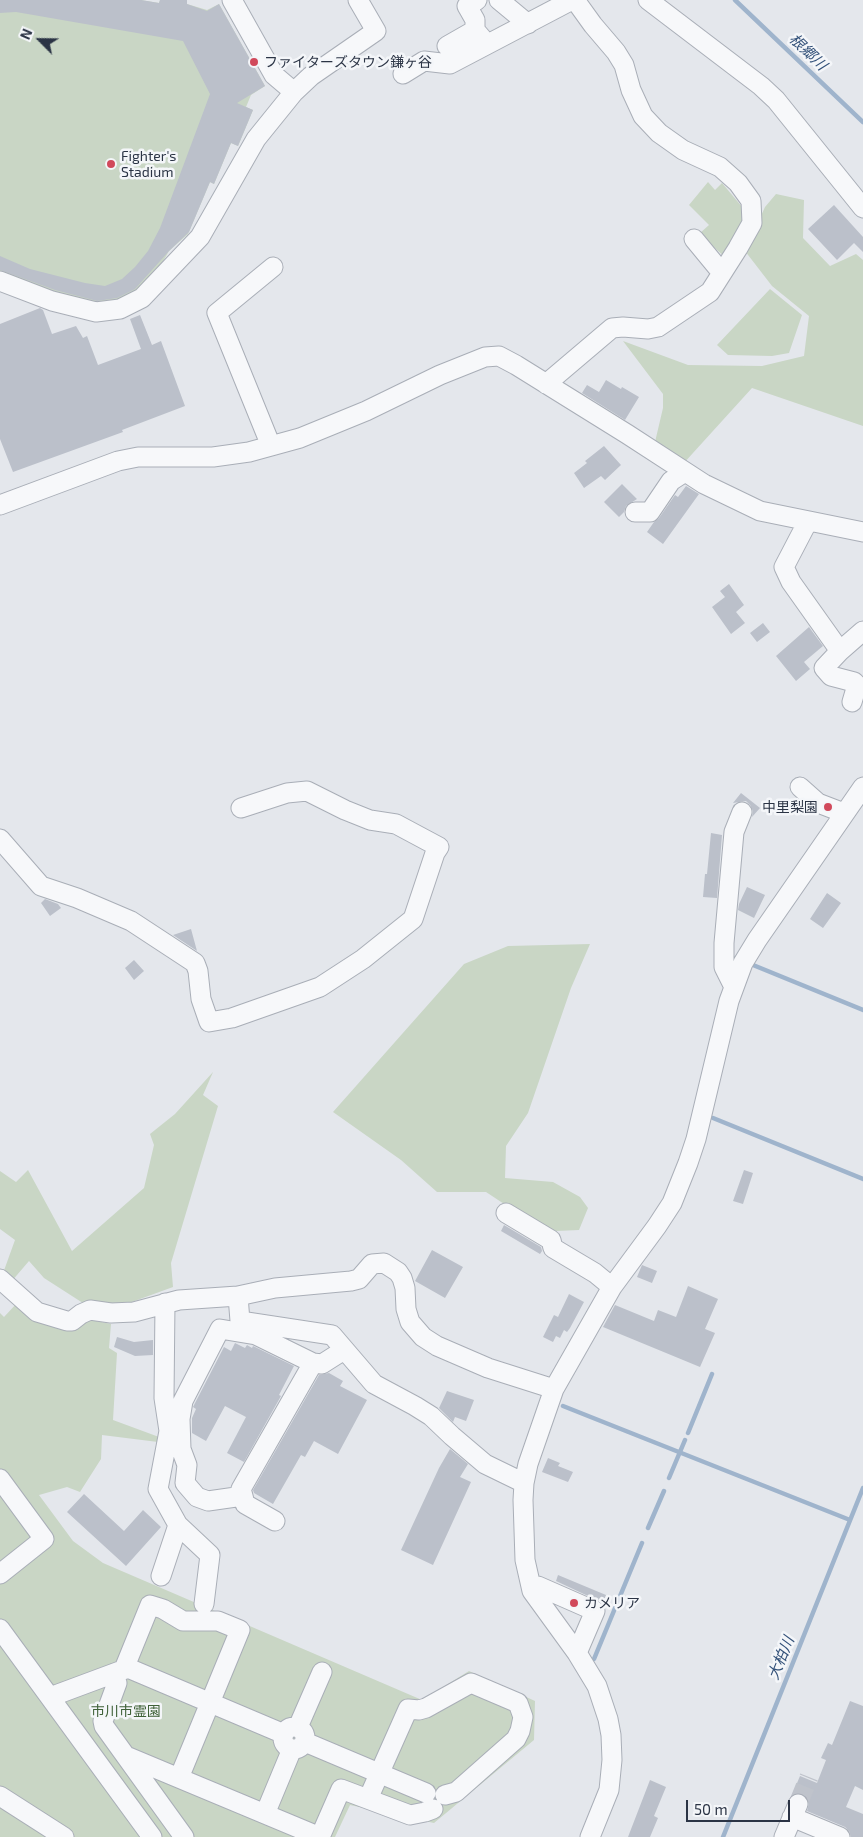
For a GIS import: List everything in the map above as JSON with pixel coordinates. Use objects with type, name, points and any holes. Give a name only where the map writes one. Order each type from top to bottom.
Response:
[{"type":"street","points":[[232,0],[274,74],[294,92]]},
{"type":"street","points":[[0,281],[52,301],[96,312],[120,308],[142,298],[200,237],[256,139],[294,92],[311,76],[376,31],[358,0]]},
{"type":"street","points":[[477,0],[467,6],[475,20],[481,37]]},
{"type":"street","points":[[499,0],[528,24]]},
{"type":"street","points":[[447,46],[528,24],[574,0],[616,52],[624,65],[631,90],[643,116],[659,133],[683,150],[720,167],[738,183],[751,201],[752,223],[710,292],[658,326],[648,329],[612,328],[546,384]]},
{"type":"street","points":[[648,0],[761,86],[776,100],[863,208]]},
{"type":"street","points":[[403,74],[424,61],[450,64],[481,37]]},
{"type":"street","points":[[694,239],[722,273]]},
{"type":"street","points":[[271,446],[217,314],[273,267]]},
{"type":"street","points":[[0,505],[118,461],[138,457],[213,457],[249,452],[300,438],[366,411],[440,375],[485,357],[499,356],[704,484],[760,511],[863,532]]},
{"type":"street","points":[[636,512],[650,512],[671,481],[685,472]]},
{"type":"street","points":[[808,521],[784,567],[791,582],[840,650]]},
{"type":"street","points":[[852,702],[857,685],[854,682],[831,676],[824,668],[840,650],[863,631]]},
{"type":"street","points":[[590,1837],[609,1790],[612,1760],[610,1727],[597,1686],[577,1653],[532,1590],[525,1560],[524,1483],[528,1464],[554,1389],[612,1287],[672,1203],[696,1139],[734,987],[743,964],[757,940],[863,787]]},
{"type":"street","points":[[800,788],[818,802],[844,813]]},
{"type":"street","points":[[0,839],[41,886],[77,898],[131,921],[195,963],[198,971],[201,999],[209,1022],[232,1018],[320,987],[363,959],[413,919],[435,853],[439,847],[396,824],[370,820],[344,810],[307,791],[287,793],[240,808]]},
{"type":"street","points":[[734,987],[724,967],[724,943],[734,832],[742,812]]},
{"type":"street","points":[[506,1214],[551,1240],[553,1248],[595,1273],[612,1287]]},
{"type":"street","points":[[0,1279],[37,1312],[67,1322],[90,1310],[111,1313],[134,1312],[179,1300],[238,1296],[275,1288],[350,1281],[359,1279],[372,1264],[384,1263],[398,1272],[402,1278],[405,1288],[406,1309],[410,1322],[423,1338],[488,1368],[554,1389]]},
{"type":"street","points":[[238,1296],[240,1321]]},
{"type":"street","points":[[165,1303],[164,1398],[169,1430],[158,1489],[178,1525],[210,1555],[204,1604]]},
{"type":"street","points":[[243,1496],[208,1501],[197,1497],[185,1483],[187,1465],[181,1449],[180,1429],[183,1401],[220,1329],[240,1321],[332,1335],[374,1384],[431,1416],[485,1464],[524,1483]]},
{"type":"street","points":[[220,1329],[256,1335],[313,1363],[322,1364],[344,1350]]},
{"type":"street","points":[[275,1521],[245,1504],[241,1489],[313,1363]]},
{"type":"street","points":[[0,1479],[44,1539],[0,1574]]},
{"type":"street","points":[[160,1576],[178,1525]]},
{"type":"street","points":[[532,1590],[538,1586],[595,1611],[577,1653]]},
{"type":"street","points":[[179,1778],[240,1630],[218,1621],[183,1621],[163,1609],[150,1605],[119,1671],[117,1683],[103,1724],[184,1837]]},
{"type":"street","points":[[0,1629],[152,1837]]},
{"type":"street","points":[[50,1697],[128,1668],[435,1799]]},
{"type":"street","points":[[265,1814],[322,1672]]},
{"type":"street","points":[[126,1756],[265,1814],[301,1833],[320,1837],[341,1789],[368,1799],[412,1815],[435,1799],[456,1792],[516,1739],[523,1717],[518,1703],[470,1683],[426,1708],[408,1708],[368,1799]]},
{"type":"street","points":[[0,1796],[64,1837]]},
{"type":"street","points":[[789,1824],[840,1837]]},
{"type":"green space","name":"Fighter's Stadium","points":[[0,0],[141,0],[159,3],[160,0],[187,0],[187,4],[207,10],[219,4],[265,86],[251,95],[246,107],[253,110],[238,146],[231,143],[214,184],[210,182],[188,234],[169,251],[154,277],[123,304],[100,305],[54,293],[0,274]]},
{"type":"green space","points":[[708,182],[715,190],[722,183],[743,208],[745,224],[726,258],[699,234],[709,225],[689,205]]},
{"type":"green space","points":[[776,194],[804,200],[803,238],[830,266],[856,254],[863,260],[863,426],[752,388],[683,464],[655,442],[663,408],[663,394],[623,341],[688,365],[762,366],[804,356],[809,316],[772,286],[745,251],[765,207]]},
{"type":"green space","points":[[770,289],[802,315],[789,353],[772,356],[728,355],[717,345]]},
{"type":"green space","points":[[590,944],[571,988],[528,1113],[506,1146],[505,1178],[553,1182],[580,1197],[588,1208],[579,1230],[556,1231],[539,1227],[486,1192],[437,1192],[401,1160],[333,1112],[464,964],[508,946]]},
{"type":"green space","points":[[213,1072],[203,1095],[218,1106],[171,1263],[173,1287],[129,1303],[86,1305],[44,1278],[29,1261],[11,1282],[2,1276],[15,1240],[0,1229],[0,1171],[16,1182],[28,1170],[72,1251],[144,1188],[154,1145],[150,1134],[175,1114]]},
{"type":"green space","name":"市川市霊園","points":[[18,1302],[29,1315],[76,1330],[82,1318],[111,1324],[109,1348],[117,1353],[113,1420],[159,1437],[158,1442],[102,1435],[101,1459],[80,1492],[67,1487],[39,1495],[73,1541],[103,1563],[422,1700],[469,1671],[535,1701],[534,1740],[434,1823],[350,1805],[335,1837],[0,1837],[0,1313],[4,1317]]},
{"type":"building","points":[[0,0],[141,0],[159,3],[160,0],[187,0],[187,4],[207,11],[219,4],[265,86],[237,103],[253,110],[238,146],[231,143],[214,184],[210,182],[189,232],[135,289],[117,298],[97,301],[55,290],[0,270],[0,256],[30,269],[85,283],[105,286],[122,279],[148,251],[160,228],[210,94],[183,41],[16,12],[0,13]]},
{"type":"building","points":[[834,205],[863,237],[863,252],[854,243],[837,260],[808,229]]},
{"type":"building","points":[[40,308],[43,310],[52,334],[76,326],[83,338],[87,336],[98,365],[141,349],[130,319],[140,315],[152,345],[161,341],[185,406],[122,430],[123,432],[13,472],[0,439],[0,324]]},
{"type":"building","points":[[606,380],[639,397],[625,420],[582,393],[587,385],[599,392]]},
{"type":"building","points":[[604,446],[621,465],[605,480],[601,476],[584,488],[574,473],[587,463],[585,461]]},
{"type":"building","points":[[622,484],[637,499],[626,506],[624,512],[619,517],[604,502]]},
{"type":"building","points":[[686,486],[699,494],[663,544],[647,532],[675,495],[678,497]]},
{"type":"building","points":[[729,584],[744,605],[736,612],[745,623],[731,634],[712,607],[725,597],[720,591]]},
{"type":"building","points":[[763,623],[770,632],[757,642],[750,633]]},
{"type":"building","points":[[809,627],[823,646],[804,662],[810,669],[796,681],[776,656]]},
{"type":"building","points":[[741,793],[760,808],[752,817],[753,811],[746,801],[733,803]]},
{"type":"building","points":[[711,833],[722,835],[717,898],[703,897]]},
{"type":"building","points":[[747,887],[765,895],[754,918],[738,910]]},
{"type":"building","points":[[827,893],[841,903],[823,928],[810,919]]},
{"type":"building","points":[[45,899],[58,904],[61,908],[50,916],[41,903]]},
{"type":"building","points":[[191,929],[197,951],[173,935]]},
{"type":"building","points":[[134,960],[144,971],[134,980],[125,968]]},
{"type":"building","points":[[744,1170],[753,1173],[743,1204],[733,1201]]},
{"type":"building","points":[[504,1225],[541,1247],[542,1251],[540,1254],[501,1231]]},
{"type":"building","points":[[432,1250],[463,1267],[445,1298],[415,1281]]},
{"type":"building","points":[[642,1265],[657,1271],[652,1283],[637,1277]]},
{"type":"building","points":[[688,1286],[718,1299],[705,1329],[715,1333],[700,1367],[603,1327],[615,1305],[654,1321],[658,1310],[676,1317]]},
{"type":"building","points":[[569,1294],[584,1302],[567,1332],[564,1330],[560,1338],[556,1336],[553,1342],[543,1337],[554,1315],[558,1317]]},
{"type":"building","points":[[117,1337],[134,1342],[153,1340],[153,1355],[135,1356],[114,1347]]},
{"type":"building","points":[[235,1343],[245,1348],[247,1345],[252,1348],[253,1346],[294,1366],[279,1395],[281,1396],[244,1462],[227,1453],[246,1417],[225,1406],[206,1441],[192,1433],[192,1418],[196,1409],[193,1407],[224,1347],[231,1351]]},
{"type":"building","points":[[329,1373],[343,1381],[340,1386],[367,1400],[338,1454],[314,1441],[305,1457],[301,1455],[273,1504],[254,1493],[253,1490],[319,1375]]},
{"type":"building","points":[[447,1391],[474,1400],[466,1421],[455,1417],[453,1422],[439,1408]]},
{"type":"building","points":[[450,1449],[468,1464],[460,1477],[471,1482],[433,1565],[401,1550],[439,1468]]},
{"type":"building","points":[[548,1458],[560,1463],[558,1466],[573,1472],[568,1482],[542,1472]]},
{"type":"building","points":[[84,1494],[124,1531],[143,1510],[161,1527],[126,1566],[67,1512]]},
{"type":"building","points":[[558,1575],[606,1595],[603,1603],[556,1581]]},
{"type":"building","points":[[850,1701],[863,1706],[863,1790],[855,1786],[846,1807],[863,1814],[863,1837],[851,1837],[845,1827],[807,1811],[809,1803],[807,1797],[802,1794],[792,1795],[800,1776],[817,1783],[826,1760],[821,1758],[828,1743],[832,1745]]},
{"type":"building","points":[[650,1780],[666,1787],[654,1816],[658,1818],[650,1837],[628,1837]]},
{"type":"waterway","name":"根郷川","points":[[735,0],[863,122]]},
{"type":"waterway","points":[[753,965],[863,1010]]},
{"type":"waterway","points":[[713,1118],[863,1179]]},
{"type":"waterway","points":[[688,1433],[712,1374]]},
{"type":"waterway","points":[[563,1406],[850,1520]]},
{"type":"waterway","points":[[669,1478],[685,1440]]},
{"type":"waterway","name":"大柏川","points":[[723,1837],[863,1488]]},
{"type":"waterway","points":[[648,1528],[664,1491]]},
{"type":"waterway","points":[[594,1659],[642,1543]]},
{"type":"tunnel","points":[[798,1804],[809,1777]]},
{"type":"place","name":"ファイターズタウン鎌ヶ谷","points":[[254,62]]},
{"type":"place","name":"Fighter's Stadium","points":[[111,164]]},
{"type":"place","name":"中里梨園","points":[[828,807]]},
{"type":"place","name":"カメリア","points":[[574,1603]]}]
